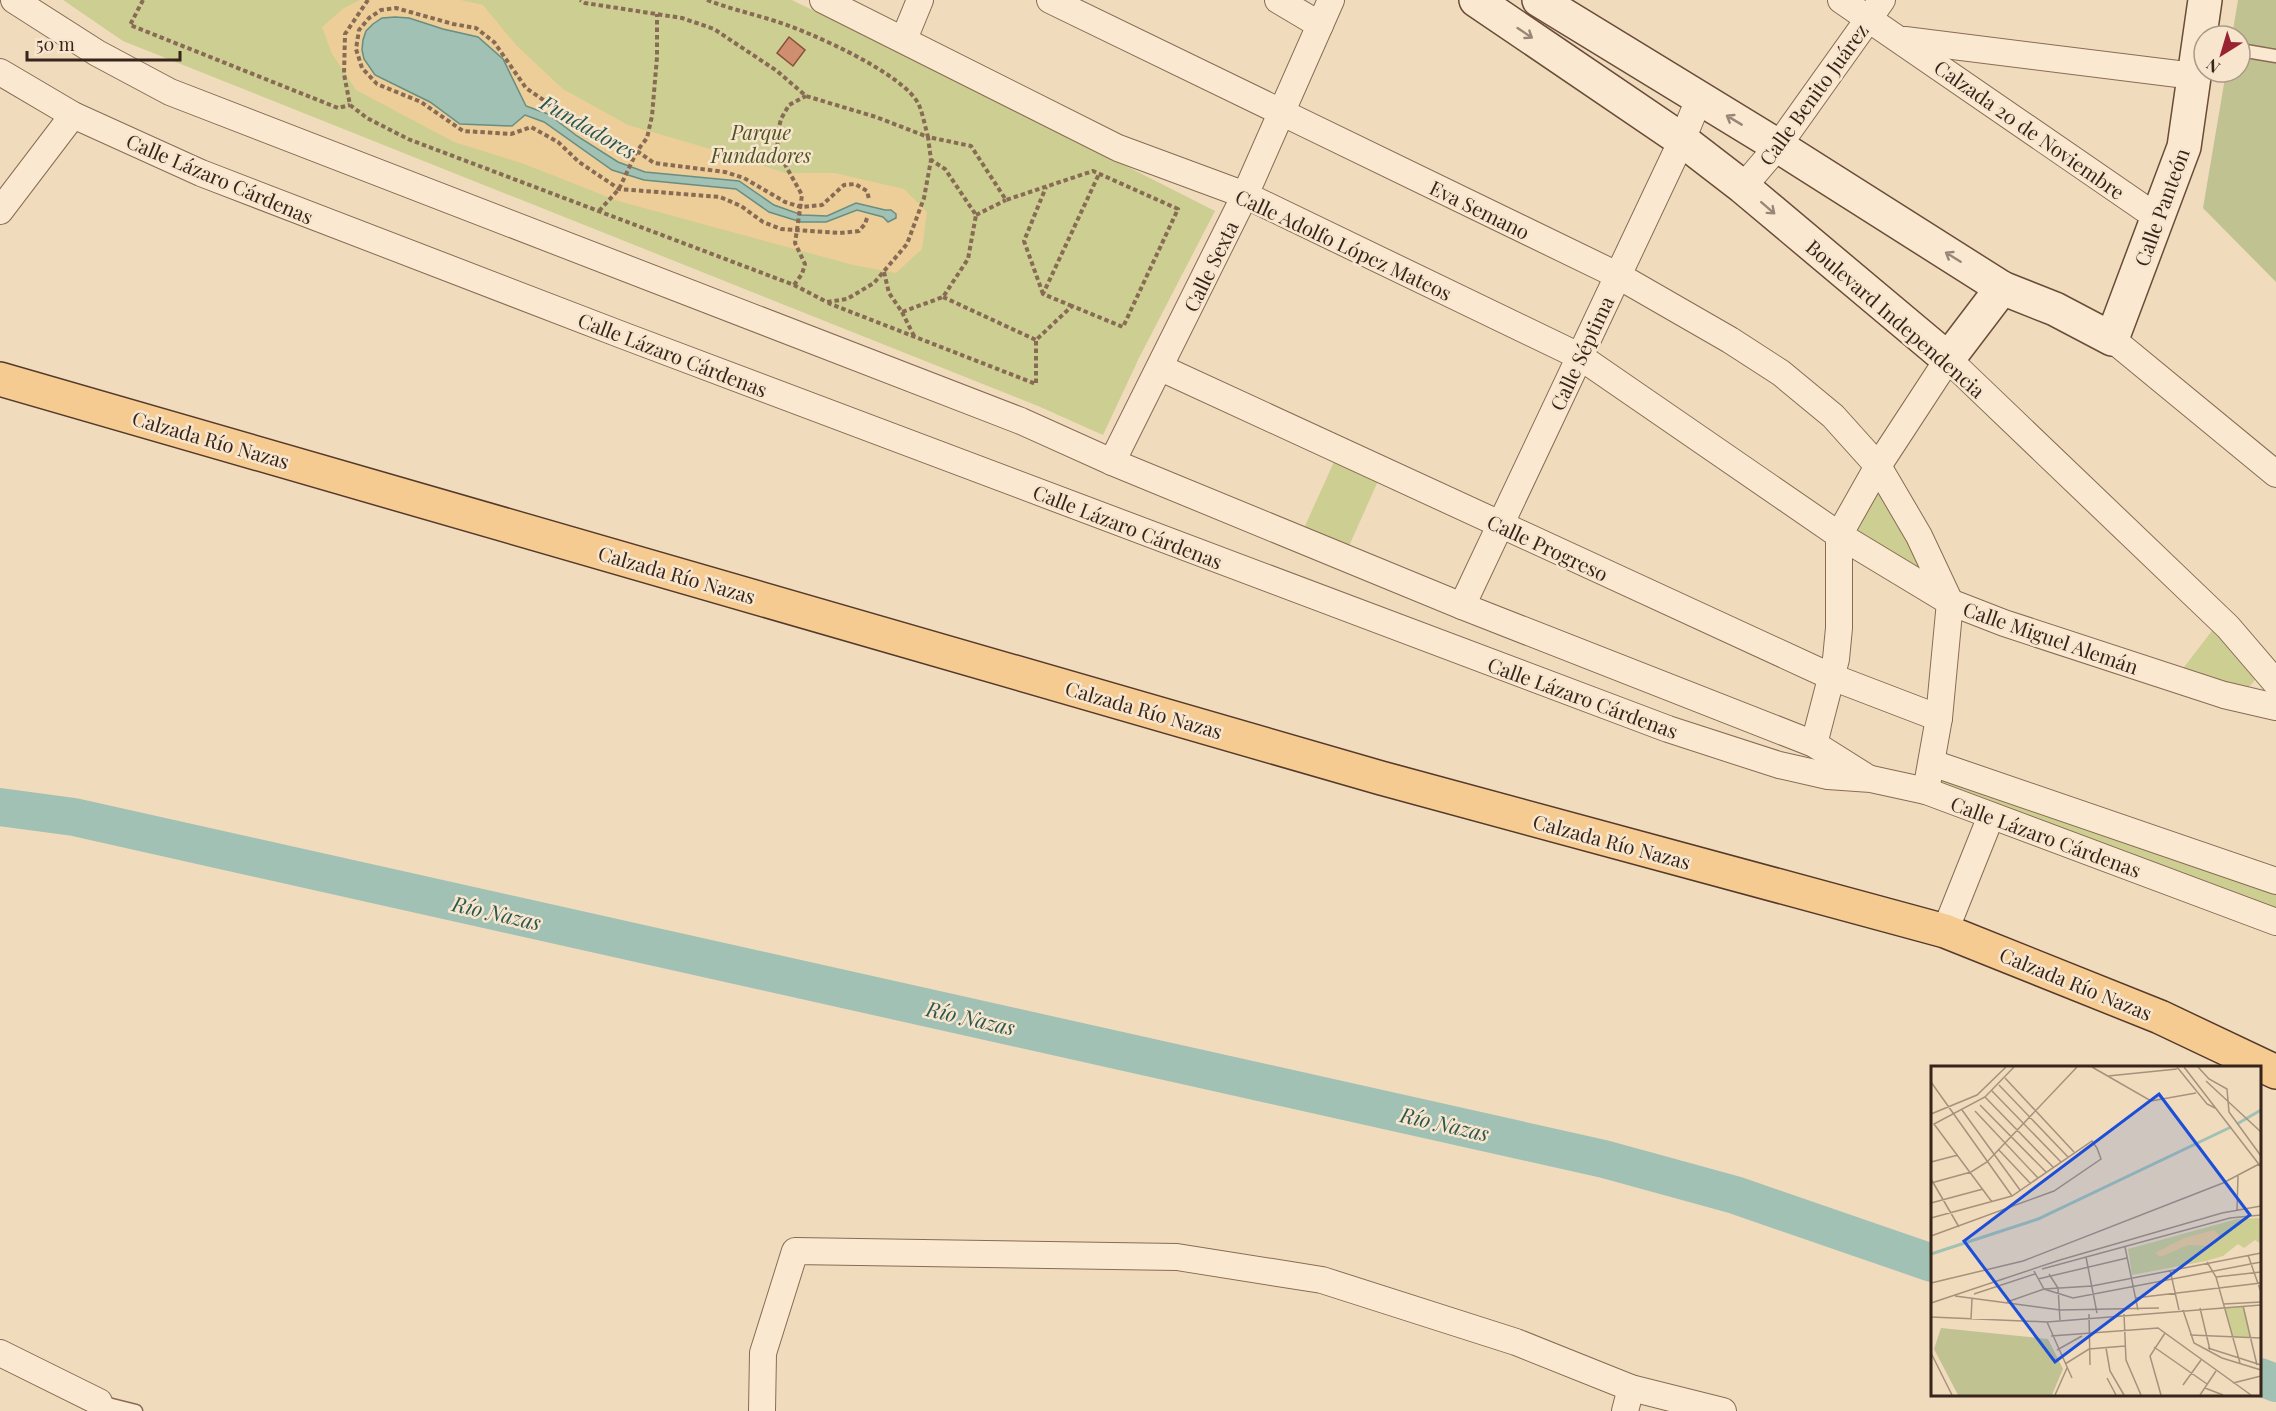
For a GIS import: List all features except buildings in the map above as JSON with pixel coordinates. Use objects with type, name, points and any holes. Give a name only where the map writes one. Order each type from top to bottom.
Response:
[{"type":"main road","name":"Calzada Río Nazas","points":[[0,379],[1381,778],[1946,931],[2160,1017],[2276,1072]]},
{"type":"street","points":[[14,0],[97,53],[170,92],[1010,416],[1112,462],[1462,606],[1814,744],[1871,779]]},
{"type":"street","name":"Calle Adolfo López Mateos","points":[[823,0],[1118,148],[1245,195],[1579,356],[1839,535]]},
{"type":"street","points":[[904,39],[920,0]]},
{"type":"street","name":"Eva Semano","points":[[1050,0],[1281,114],[1617,274],[1730,340],[1781,373],[1833,416],[1878,466],[1919,536],[1950,602]]},
{"type":"street","points":[[1278,0],[1320,25]]},
{"type":"street","name":"Calle Sexta","points":[[1112,462],[1161,368],[1245,195],[1331,0]]},
{"type":"street","name":"Boulevard Independencia","points":[[1476,0],[1682,140],[1743,187],[1948,359],[2229,627],[2276,683]]},
{"type":"street","points":[[1539,0],[1778,146],[2002,288],[2055,309],[2112,339],[2276,474]]},
{"type":"street","name":"Calzada 20 de Noviembre","points":[[1841,0],[1876,9],[1902,40],[2158,218]]},
{"type":"street","name":"Calle Panteón","points":[[2202,24],[2205,0]]},
{"type":"street","name":"Calle Benito Juárez","points":[[1743,187],[1778,146],[1876,9]]},
{"type":"street","name":"Calzada 20 de Noviembre","points":[[1902,40],[2192,55]]},
{"type":"street","name":"Calle Lázaro Cárdenas","points":[[0,72],[73,115],[201,174],[645,344],[1668,729],[1779,765],[1828,776],[1871,779],[1926,791],[2276,921]]},
{"type":"street","name":"Calle Panteón","points":[[2112,339],[2184,147],[2194,84]]},
{"type":"street","name":"Calle Séptima","points":[[1462,606],[1682,140],[1699,99]]},
{"type":"street","points":[[0,211],[73,115]]},
{"type":"street","points":[[1814,744],[1832,677],[1839,628],[1839,535],[1878,466],[1948,359],[2002,288]]},
{"type":"street","name":"Calle Progreso","points":[[1161,368],[1832,677],[1939,718]]},
{"type":"street","name":"Calle Miguel Alemán","points":[[1839,535],[1950,602],[2004,623],[2224,694],[2276,707]]},
{"type":"street","points":[[1926,791],[1939,718],[1950,602]]},
{"type":"street","points":[[1932,763],[2276,881]]},
{"type":"street","points":[[1946,931],[1991,816]]},
{"type":"street","points":[[762,1411],[763,1353],[795,1251],[1176,1257],[1322,1280],[1516,1342],[1628,1400],[1723,1411]]},
{"type":"street","points":[[0,1353],[100,1407]]},
{"type":"lane","points":[[2252,52],[2276,56]]},
{"type":"lane","points":[[100,1407],[136,1411]]},
{"type":"path","points":[[143,0],[130,25],[338,108],[350,105]]},
{"type":"path","points":[[368,0],[345,34],[344,74],[350,105],[367,118],[408,139],[794,285],[827,302],[1036,384],[1036,340],[1072,306]]},
{"type":"path","points":[[580,0],[585,3],[682,18],[714,28],[777,71],[806,96],[876,117],[928,136],[971,146],[1006,200]]},
{"type":"path","points":[[707,0],[733,10],[778,22],[818,38],[866,62],[902,85],[919,104],[928,136],[930,160],[924,198],[908,244],[874,283],[847,299],[827,302]]},
{"type":"path","points":[[867,218],[859,231],[840,233],[797,229],[781,230],[720,196],[619,189],[579,162],[558,142],[531,127],[511,134],[463,131],[421,102],[377,84],[362,68],[356,48],[359,30],[369,18],[381,10],[396,8],[476,28],[494,42],[526,88],[609,145],[637,151],[654,163],[725,172],[744,178],[800,209],[822,205],[844,185],[855,184],[867,191],[869,199]]},
{"type":"path","points":[[599,212],[619,189],[637,151],[647,138],[652,116],[657,57],[657,14]]},
{"type":"path","points":[[794,285],[806,264],[795,243],[802,195],[778,152],[777,135],[781,119],[789,105],[806,96]]},
{"type":"path","points":[[902,312],[943,297],[968,259],[976,215],[945,169],[930,160]]},
{"type":"path","points":[[976,215],[1006,200],[1046,186],[1094,171],[1178,209],[1123,327],[1043,294],[1024,241],[1046,186]]},
{"type":"path","points":[[1043,294],[1099,174]]},
{"type":"path","points":[[884,272],[889,293],[915,336]]},
{"type":"path","points":[[943,297],[1036,340]]},
{"type":"green space","name":"Parque Fundadores","points":[[63,0],[792,0],[1215,211],[1139,358],[1103,435],[1038,406],[123,41]]},
{"type":"green space","points":[[2238,0],[2276,0],[2276,282],[2203,208],[2224,84],[2252,84],[2252,24],[2234,24]]},
{"type":"green space","points":[[1338,453],[1382,472],[1345,555],[1300,537]]},
{"type":"green space","points":[[1879,491],[1935,587],[1851,535]]},
{"type":"green space","points":[[2218,623],[2261,673],[2242,695],[2178,675]]},
{"type":"green space","points":[[1939,768],[2276,883],[2276,920],[1934,792]]},
{"type":"sand","points":[[360,0],[461,0],[483,5],[516,45],[563,89],[628,125],[785,173],[835,173],[904,189],[927,212],[922,249],[896,273],[853,265],[618,201],[524,164],[454,142],[356,90],[332,54],[322,27],[344,8]]},
{"type":"shaded area","points":[[382,18],[409,18],[478,37],[503,59],[526,106],[548,114],[618,162],[645,172],[739,181],[774,205],[802,215],[827,216],[856,203],[891,210],[896,214],[896,218],[888,222],[883,217],[857,210],[826,222],[801,222],[769,212],[736,189],[644,180],[612,170],[544,122],[525,115],[512,126],[460,124],[430,102],[375,75],[364,59],[362,50],[366,31]]},
{"type":"waterway","name":"Río Nazas","points":[[0,807],[74,817],[1604,1159],[1735,1195],[1931,1263]]},
{"type":"waterway","name":"Río Nazas","points":[[2261,1377],[2276,1383]]},
{"type":"water label","name":"Fundadores","points":[[589,126]]}]
